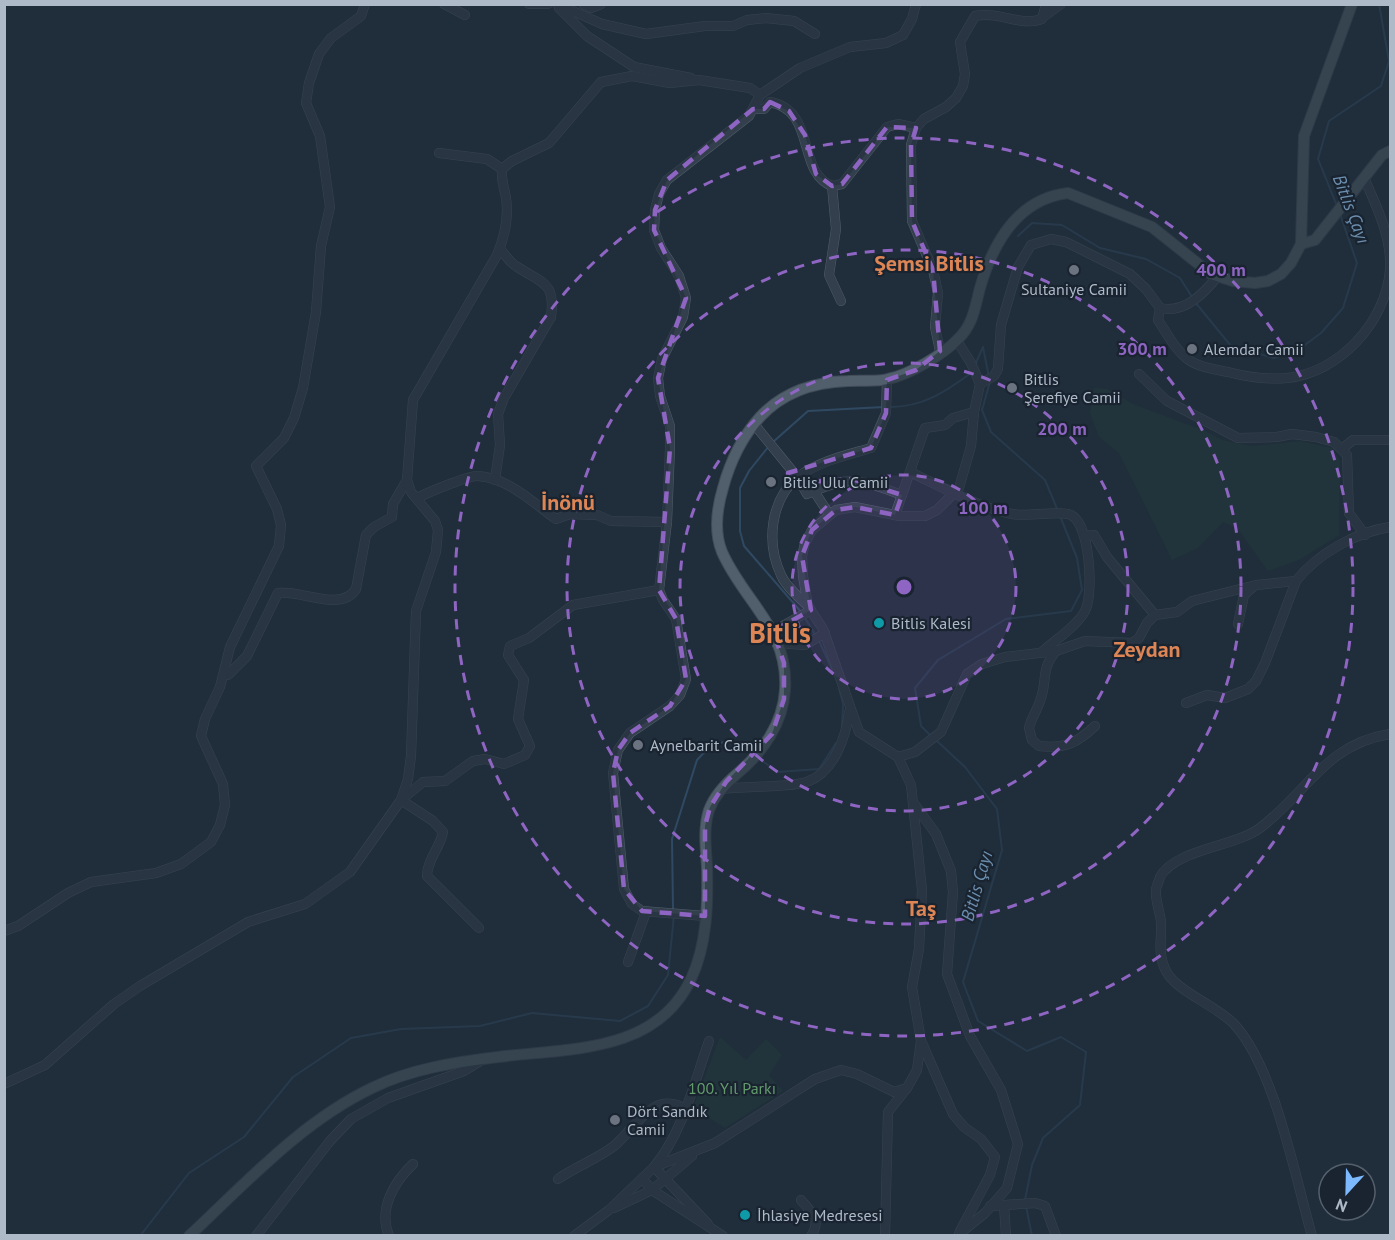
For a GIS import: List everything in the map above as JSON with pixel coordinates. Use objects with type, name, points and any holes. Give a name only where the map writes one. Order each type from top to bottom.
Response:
[{"type":"main road","points":[[189,1236],[278,1153],[318,1121],[354,1098],[403,1075],[483,1059],[598,1047],[620,1041],[654,1023],[667,1013],[692,978],[703,940],[708,891],[705,826],[710,807],[721,789],[763,747],[776,726],[784,699],[784,663],[777,643],[766,618],[721,550],[717,524],[719,502],[730,462],[754,424],[764,412],[806,386],[832,381],[887,380],[916,370],[957,341],[970,326],[990,258],[1002,235],[1019,214],[1032,205],[1059,194],[1068,193],[1152,227],[1211,274],[1233,281],[1268,281],[1281,274],[1291,263],[1301,244],[1304,136],[1352,4]]},
{"type":"main road","points":[[1301,244],[1315,240],[1382,155],[1390,151]]},
{"type":"street","points":[[4,931],[18,926],[68,893],[91,882],[156,873],[181,864],[211,842],[219,825],[225,805],[223,784],[201,736],[223,675],[230,647],[279,546],[281,525],[277,509],[256,466],[284,438],[294,418],[303,388],[316,312],[321,246],[330,207],[320,136],[306,103],[309,83],[319,54],[331,38],[361,16],[365,4]]},
{"type":"street","points":[[444,4],[465,15]]},
{"type":"street","points":[[530,4],[548,4]]},
{"type":"street","points":[[556,4],[602,24],[646,34],[705,26],[733,26],[747,20],[766,18],[794,21],[815,34]]},
{"type":"street","points":[[556,4],[587,36],[634,67],[750,88],[760,95]]},
{"type":"street","points":[[583,4],[591,8],[600,4]]},
{"type":"street","points":[[705,916],[646,912],[632,904],[624,890],[613,773],[618,750],[630,733],[670,706],[680,694],[686,679],[676,619],[659,590],[667,522],[670,426],[660,396],[658,378],[662,359],[683,316],[686,298],[679,276],[661,248],[654,230],[655,210],[667,180],[737,126],[753,109],[760,95],[800,68],[840,51],[850,47],[886,43],[903,35],[912,19],[916,4]]},
{"type":"street","points":[[1042,19],[1046,4]]},
{"type":"street","points":[[940,351],[935,327],[938,294],[933,270],[912,221],[911,145],[916,128],[924,119],[946,107],[956,98],[965,74],[960,42],[975,16],[990,13],[1032,23],[1042,19],[1061,4]]},
{"type":"street","points":[[223,675],[228,675],[247,656],[276,594],[282,592],[339,600],[352,595],[356,589],[366,535],[374,527],[392,517],[393,504],[406,480],[413,400],[500,249],[505,236],[507,215],[501,180],[502,169],[512,161],[549,143],[601,82],[632,76],[670,83],[699,80]]},
{"type":"street","points":[[753,109],[764,109],[770,102],[779,104],[789,111],[805,135],[816,174],[832,186],[836,229],[829,275],[841,301]]},
{"type":"street","points":[[832,186],[842,184],[887,126],[898,124],[916,128]]},
{"type":"street","points":[[439,153],[487,159],[502,169]]},
{"type":"street","points":[[1160,308],[1158,320],[1175,346],[1185,357],[1202,367],[1256,378],[1288,378],[1311,372],[1337,357],[1360,338],[1375,318],[1390,271],[1389,248],[1364,178]]},
{"type":"street","points":[[980,380],[994,376],[998,369],[1001,325],[1018,267],[1031,245],[1040,241],[1051,239],[1066,242],[1130,274],[1146,289],[1160,308],[1169,310],[1201,296],[1218,276]]},
{"type":"street","points":[[495,480],[500,445],[498,414],[504,398],[551,317],[553,304],[552,292],[542,280],[514,265],[500,249]]},
{"type":"street","points":[[806,611],[803,576],[805,543],[812,530],[829,514],[855,507],[895,515],[925,516],[937,510],[955,494],[972,447],[974,412],[980,380],[957,341]]},
{"type":"street","points":[[1139,374],[1167,401],[1238,438],[1277,437],[1292,434],[1325,439],[1343,448],[1347,455],[1349,513],[1365,535]]},
{"type":"street","points":[[887,380],[886,413],[871,448],[822,463],[798,478],[778,500],[772,529],[773,547],[781,577],[806,611],[843,681],[849,709],[859,732],[898,757],[911,785],[922,890],[919,949],[912,987],[921,1041],[953,1114],[964,1127],[981,1139],[995,1157],[990,1175],[959,1235]]},
{"type":"street","points":[[895,515],[925,428],[945,425],[953,418],[974,412]]},
{"type":"street","points":[[754,424],[798,478],[807,494],[841,480],[852,479],[902,495]]},
{"type":"street","points":[[1343,448],[1353,440],[1390,440]]},
{"type":"street","points":[[910,472],[955,494],[1010,514],[1029,517],[1068,514],[1075,517],[1085,536],[1091,595],[1085,612],[1042,652]]},
{"type":"street","points":[[417,498],[476,475],[495,480],[537,503],[556,519],[570,514],[597,515],[611,521],[667,522]]},
{"type":"street","points":[[401,800],[408,779],[412,745],[416,612],[436,552],[438,530],[435,521],[406,480]]},
{"type":"street","points":[[814,491],[829,514]]},
{"type":"street","points":[[1186,703],[1207,695],[1225,698],[1248,688],[1256,681],[1265,663],[1296,581],[1318,558],[1376,529],[1390,527]]},
{"type":"street","points":[[1085,536],[1094,535],[1107,557],[1155,615]]},
{"type":"street","points":[[898,757],[926,745],[941,732],[967,674],[981,664],[1005,657],[1056,651],[1093,641],[1132,643],[1139,638],[1147,623],[1155,615],[1177,612],[1192,601],[1256,585],[1296,581]]},
{"type":"street","points":[[1238,624],[1244,595],[1256,585]]},
{"type":"street","points":[[4,1084],[45,1065],[114,1004],[248,921],[305,904],[322,894],[350,872],[401,800],[423,782],[445,781],[473,761],[485,759],[504,764],[525,755],[530,746],[518,719],[524,680],[508,655],[510,646],[528,638],[573,605],[659,590]]},
{"type":"street","points":[[772,632],[806,611]]},
{"type":"street","points":[[777,643],[805,645],[820,636]]},
{"type":"street","points":[[1056,651],[1044,669],[1042,695],[1029,728],[1032,740],[1039,746],[1066,747],[1080,741],[1095,726]]},
{"type":"street","points":[[721,789],[808,782],[824,771],[847,735],[849,709]]},
{"type":"street","points":[[1312,1236],[1281,1121],[1249,1046],[1233,1024],[1166,973],[1160,952],[1161,923],[1156,890],[1161,875],[1182,858],[1242,838],[1261,827],[1322,765],[1342,751],[1378,736],[1390,734]]},
{"type":"street","points":[[401,800],[433,821],[443,832],[441,846],[427,867],[427,876],[479,928]]},
{"type":"street","points":[[914,803],[936,834],[951,871],[953,892],[947,974],[970,1036],[1001,1090],[1018,1144],[1007,1188],[959,1235]]},
{"type":"street","points":[[628,962],[646,912]]},
{"type":"street","points":[[574,1236],[609,1210],[665,1154],[685,1109],[709,1041]]},
{"type":"street","points":[[885,1236],[888,1112],[917,1071],[921,1041]]},
{"type":"street","points":[[256,1236],[330,1141],[351,1119],[388,1098],[464,1071],[483,1059]]},
{"type":"street","points":[[609,1210],[652,1190],[696,1152],[814,1079],[841,1070],[857,1074],[894,1092],[907,1088]]},
{"type":"street","points":[[558,1179],[613,1147],[640,1116],[660,1104],[671,1103],[685,1109]]},
{"type":"street","points":[[654,1167],[696,1152]]},
{"type":"street","points":[[389,1236],[384,1213],[398,1178],[413,1164]]},
{"type":"street","points":[[654,1167],[708,1224]]},
{"type":"street","points":[[642,1178],[652,1190],[708,1224],[723,1236]]},
{"type":"street","points":[[801,1200],[817,1220],[817,1228],[812,1236]]},
{"type":"street","points":[[990,1206],[1035,1203],[1045,1206],[1056,1236]]},
{"type":"street","points":[[1004,1205],[1006,1236]]},
{"type":"highlighted area","points":[[770,102],[789,111],[805,135],[816,174],[832,186],[842,184],[887,127],[916,128],[911,145],[912,221],[933,270],[940,351],[916,370],[887,380],[886,413],[871,448],[788,473],[789,483],[852,479],[902,495],[895,515],[855,507],[836,510],[812,530],[802,556],[811,610],[773,631],[784,663],[784,699],[772,734],[726,782],[710,807],[705,826],[705,916],[642,911],[624,889],[613,773],[618,750],[630,733],[670,706],[686,679],[676,619],[659,590],[670,448],[658,378],[686,298],[654,230],[655,210],[667,180],[753,109],[764,109]]},
{"type":"green space","points":[[1094,388],[1107,389],[1133,404],[1205,431],[1222,440],[1252,446],[1300,441],[1332,448],[1340,461],[1339,535],[1299,560],[1268,571],[1238,529],[1223,522],[1198,548],[1172,560],[1119,453],[1099,437],[1090,413]]},
{"type":"green space","name":"100. Yıl Parkı","points":[[720,1037],[746,1060],[766,1039],[782,1055],[769,1075],[783,1091],[725,1128],[693,1108]]},
{"type":"waterway","name":"Bitlis Çayı","points":[[1337,206],[1318,159],[1329,121],[1381,86],[1389,61],[1379,4]]},
{"type":"waterway","name":"Bitlis Çayı","points":[[1195,302],[1231,346],[1274,358],[1298,350],[1321,333],[1343,308],[1357,263],[1340,214]]},
{"type":"waterway","name":"Bitlis Çayı","points":[[1018,236],[1032,223],[1062,225],[1100,248],[1146,259],[1180,278],[1192,297]]},
{"type":"waterway","name":"Bitlis Çayı","points":[[983,347],[989,377]]},
{"type":"waterway","points":[[975,365],[983,347]]},
{"type":"waterway","points":[[890,407],[913,404],[933,397],[971,373]]},
{"type":"waterway","name":"Bitlis Çayı","points":[[990,382],[982,410],[991,432],[1045,480],[1058,511]]},
{"type":"waterway","points":[[773,442],[808,411],[884,407]]},
{"type":"waterway","points":[[769,446],[749,471],[740,488],[740,531],[744,546],[802,613]]},
{"type":"waterway","name":"Bitlis Çayı","points":[[930,735],[921,726],[915,688],[938,660],[1006,619],[1071,611],[1082,590],[1077,558],[1060,516]]},
{"type":"waterway","points":[[805,618],[816,636]]},
{"type":"waterway","points":[[819,641],[833,671]]},
{"type":"waterway","points":[[839,688],[843,704],[842,727]]},
{"type":"waterway","name":"Bitlis Çayı","points":[[937,741],[965,767],[997,809],[1002,850],[963,982],[978,1021],[1027,1051],[1061,1037],[1086,1052],[1080,1105],[1043,1138],[1032,1165],[1025,1200]]},
{"type":"waterway","points":[[673,909],[672,839],[697,760],[710,748],[723,742],[737,743],[752,753]]},
{"type":"waterway","points":[[758,758],[778,772],[819,769],[836,743]]},
{"type":"waterway","points":[[140,1236],[189,1173],[244,1137],[293,1077],[351,1038],[401,1029],[480,1026],[532,1013],[620,1021],[648,1006],[668,975],[674,915]]},
{"type":"waterway","name":"Bitlis Çayı","points":[[1026,1206],[1032,1236]]},
{"type":"place","name":"Sultaniye Camii","points":[[1074,270]]},
{"type":"place","name":"Alemdar Camii","points":[[1192,349]]},
{"type":"place","name":"Bitlis Şerefiye Camii","points":[[1012,388]]},
{"type":"place","name":"Bitlis Ulu Camii","points":[[771,482]]},
{"type":"place","name":"Bitlis Kalesi","points":[[879,623]]},
{"type":"place","name":"Aynelbarit Camii","points":[[638,745]]},
{"type":"place","name":"Dört Sandık Camii","points":[[615,1120]]},
{"type":"place","name":"İhlasiye Medresesi","points":[[745,1215]]},
{"type":"district","name":"Şemsi Bitlis","points":[[929,263]]},
{"type":"district","name":"İnönü","points":[[568,502]]},
{"type":"district","name":"Bitlis","points":[[780,633]]},
{"type":"district","name":"Zeydan","points":[[1147,649]]},
{"type":"district","name":"Taş","points":[[921,908]]}]
